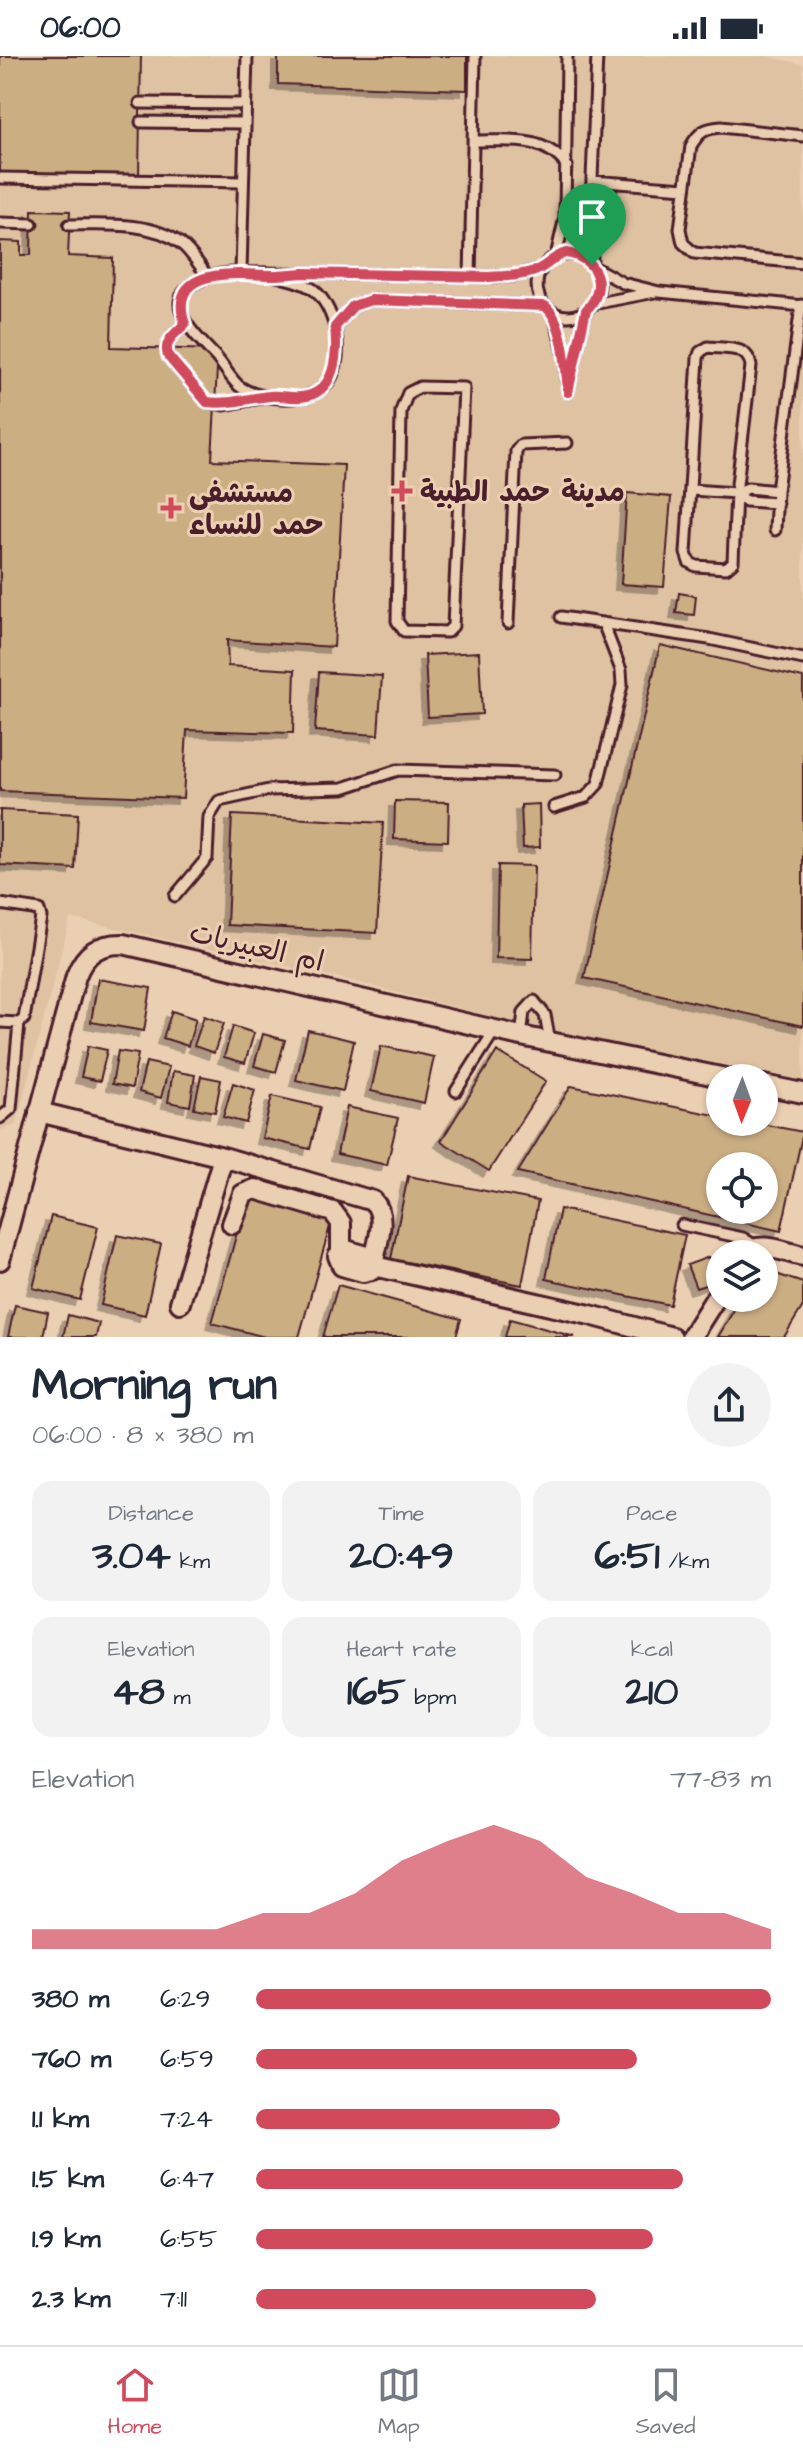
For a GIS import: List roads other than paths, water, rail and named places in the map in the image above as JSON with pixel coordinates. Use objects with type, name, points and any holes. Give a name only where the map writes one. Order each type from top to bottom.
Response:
[{"type":"street","name":"ام العبيريات","points":[[0,1260],[9,1184],[39,1112],[82,962],[92,950],[107,944],[123,944],[521,1036],[706,1074]]},
{"type":"street","points":[[778,1088],[803,1093]]},
{"type":"street","points":[[39,1112],[223,1157],[373,1201],[380,1209],[381,1221],[374,1264]]},
{"type":"street","points":[[180,1303],[223,1157]]},
{"type":"street","points":[[232,1224],[247,1191],[255,1189],[333,1212],[341,1223],[341,1252],[346,1250],[367,1256],[374,1264],[672,1337]]},
{"type":"street","points":[[778,1253],[803,1256]]},
{"type":"street","points":[[691,1337],[707,1312]]},
{"type":"lane","points":[[241,272],[247,56]]},
{"type":"lane","points":[[470,277],[475,56]]},
{"type":"lane","points":[[556,256],[565,217],[567,56]]},
{"type":"lane","points":[[541,269],[536,288],[549,309],[565,356],[568,392],[589,307],[599,285],[593,266],[592,181],[597,56]]},
{"type":"lane","points":[[140,103],[245,104]]},
{"type":"lane","points":[[141,122],[244,123]]},
{"type":"lane","points":[[803,136],[708,128],[697,134],[691,146],[680,229],[683,243],[694,253],[803,263]]},
{"type":"lane","points":[[474,141],[540,144],[551,149],[567,166]]},
{"type":"lane","points":[[0,178],[243,182]]},
{"type":"lane","points":[[592,181],[685,188]]},
{"type":"lane","points":[[0,223],[32,224]]},
{"type":"lane","points":[[69,225],[115,225],[162,234],[179,242],[208,277]]},
{"type":"lane","points":[[273,275],[313,289],[330,310],[335,327],[336,356],[329,381],[313,395],[269,396],[239,385],[185,324],[180,309],[189,286],[208,277],[241,272],[273,275],[514,276],[541,269],[556,256],[576,254],[623,283],[659,292],[802,306],[777,491],[775,530]]},
{"type":"lane","points":[[335,327],[353,306],[371,300],[549,309],[575,315],[589,307],[659,292]]},
{"type":"lane","points":[[185,324],[168,341],[166,350],[207,402],[225,405],[269,396]]},
{"type":"lane","points":[[708,347],[741,350],[751,361],[736,493],[733,562],[726,568],[696,566],[689,562],[686,553],[691,490],[700,352],[708,347]]},
{"type":"lane","points":[[420,387],[464,388],[453,626],[447,632],[404,631],[397,621],[402,404],[408,393],[420,387]]},
{"type":"lane","points":[[508,623],[516,451],[521,445],[567,443]]},
{"type":"lane","points":[[691,490],[736,493],[748,488],[777,491]]},
{"type":"lane","points":[[736,493],[746,501],[777,503]]},
{"type":"lane","points":[[561,617],[709,639],[803,659]]},
{"type":"lane","points":[[554,807],[586,797],[598,784],[622,685],[621,670],[603,623]]},
{"type":"lane","points":[[175,896],[207,858],[209,817],[219,801],[269,790],[343,788],[398,770],[555,775]]},
{"type":"lane","points":[[0,904],[39,910],[41,913],[24,1019],[19,1023],[0,1022]]},
{"type":"lane","points":[[521,1036],[524,1012],[534,1001],[545,1015],[550,1042]]},
{"type":"lane","points":[[0,1118],[11,1109],[19,1023]]},
{"type":"lane","points":[[456,1091],[496,1030]]},
{"type":"lane","points":[[682,1225],[744,1240]]},
{"type":"place","name":"مدينة حمد الطبية","points":[[402,491]]},
{"type":"place","name":"مستشفى حمد للنساء","points":[[171,508]]}]
